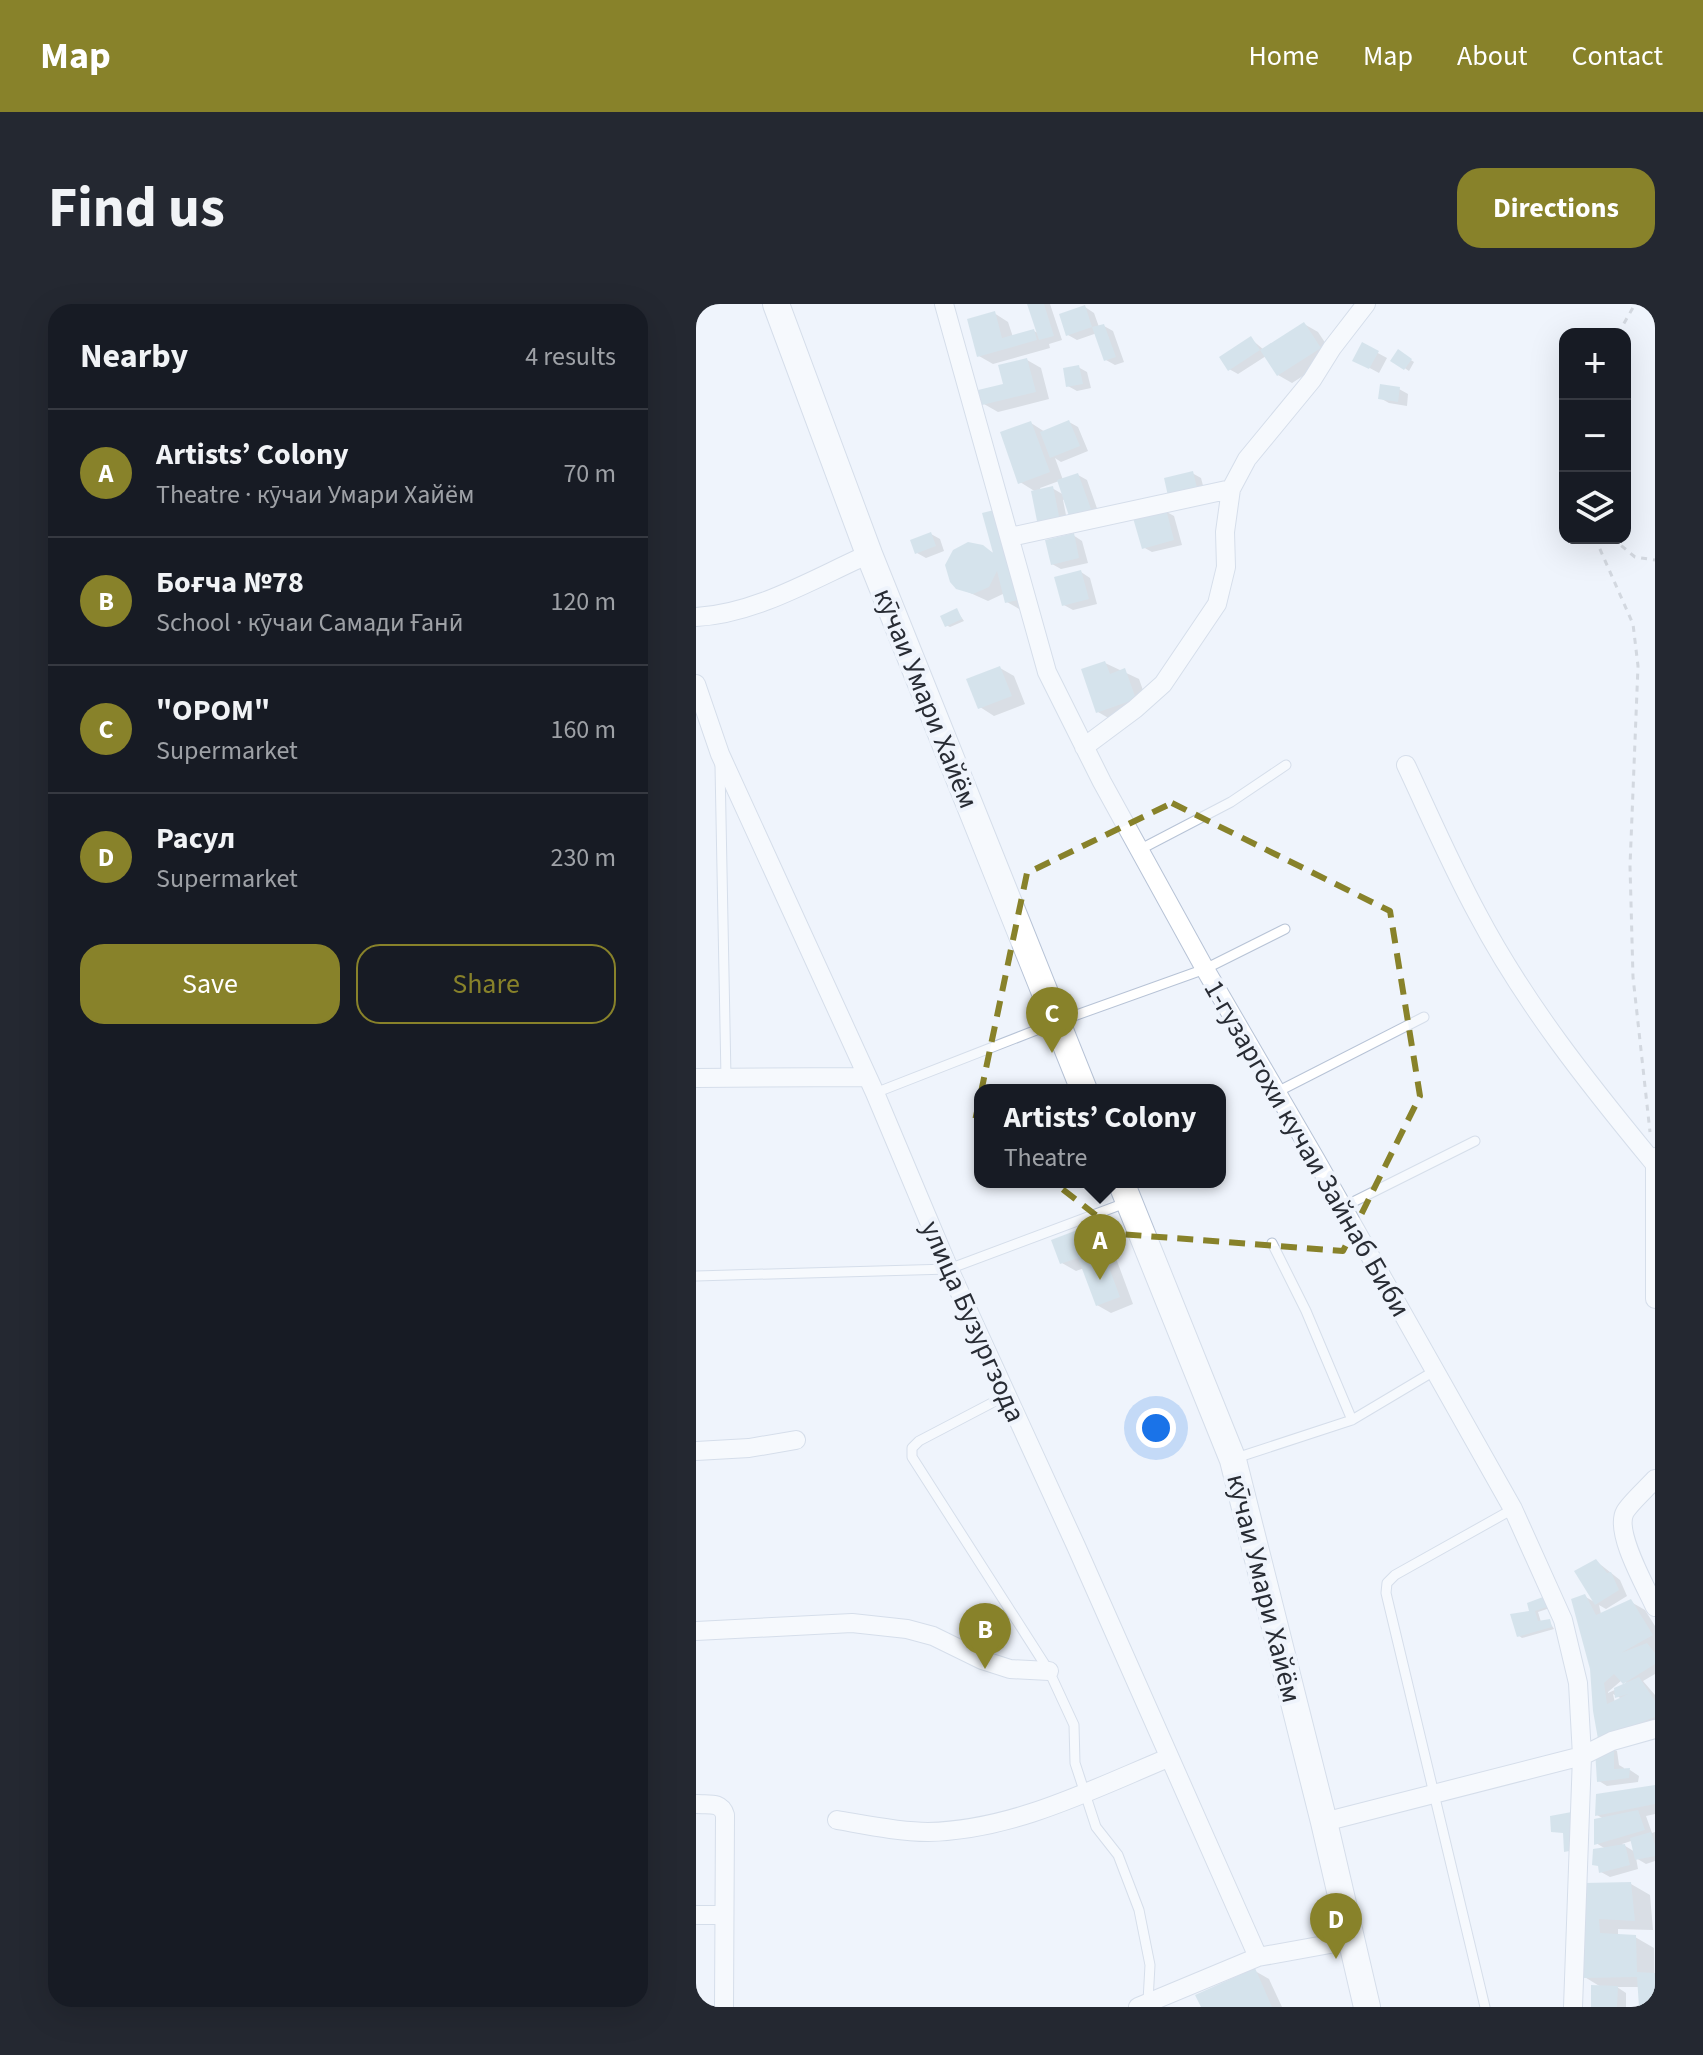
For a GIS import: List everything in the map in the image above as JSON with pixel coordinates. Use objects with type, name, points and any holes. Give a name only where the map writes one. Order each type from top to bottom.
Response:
[{"type":"main road","name":"кӯчаи Умари Хайём","points":[[776,304],[869,554],[1082,1084]]},
{"type":"main road","name":"кӯчаи Умари Хайём","points":[[1124,1192],[1233,1460],[1367,2007]]},
{"type":"street","name":"1-гузаргохи кучаи Зайнаб Биби","points":[[944,304],[1047,672],[1084,747],[1205,969],[1513,1509],[1563,1620],[1578,1683],[1582,1756],[1573,2007]]},
{"type":"street","points":[[1084,747],[1163,684],[1217,604],[1226,567],[1225,532],[1231,489],[1247,459],[1312,380],[1366,304]]},
{"type":"street","points":[[1010,537],[1231,489]]},
{"type":"street","points":[[696,617],[761,601],[869,554]]},
{"type":"street","name":"улица Бузургзода","points":[[696,684],[720,754],[871,1085],[949,1269],[1258,1957]]},
{"type":"street","points":[[1406,765],[1477,914],[1537,1013],[1585,1079],[1654,1159],[1655,1299]]},
{"type":"street","points":[[696,1078],[871,1085]]},
{"type":"street","points":[[696,1451],[749,1448],[796,1440]]},
{"type":"street","points":[[1655,1479],[1623,1517],[1623,1532],[1655,1607]]},
{"type":"street","points":[[696,1631],[874,1624],[933,1636],[982,1660],[1010,1669],[1049,1671]]},
{"type":"street","points":[[1324,1822],[1582,1756],[1612,1741],[1655,1729]]},
{"type":"street","points":[[837,1820],[926,1832],[984,1827],[1031,1813],[1168,1758]]},
{"type":"street","points":[[696,1804],[717,1805],[725,1815],[724,2007]]},
{"type":"street","points":[[696,1915],[723,1915]]},
{"type":"street","points":[[1143,2004],[1258,1957],[1352,1940]]},
{"type":"lane","points":[[720,754],[726,1078]]},
{"type":"lane","points":[[1139,850],[1231,802],[1286,765]]},
{"type":"lane","points":[[871,1085],[1205,969],[1285,929]]},
{"type":"lane","points":[[1277,1092],[1424,1017]]},
{"type":"lane","points":[[1343,1207],[1475,1141]]},
{"type":"lane","points":[[696,1276],[949,1269],[1124,1192]]},
{"type":"lane","points":[[1272,1243],[1306,1311],[1352,1420]]},
{"type":"lane","points":[[1233,1460],[1352,1420],[1436,1370]]},
{"type":"lane","points":[[1007,1395],[919,1441],[912,1448],[912,1457],[1049,1671],[1074,1725],[1075,1763],[1096,1827],[1118,1855],[1139,1910],[1150,1965],[1143,2004]]},
{"type":"lane","points":[[1485,2007],[1386,1593],[1387,1583],[1395,1575],[1513,1509]]},
{"type":"path","points":[[1621,328],[1635,304]]},
{"type":"path","points":[[1598,544],[1633,624],[1638,666],[1630,866],[1633,977],[1654,1159]]},
{"type":"path","points":[[1619,544],[1635,557],[1655,560]]},
{"type":"highlighted area","points":[[1172,803],[1390,911],[1420,1096],[1343,1251],[1120,1234],[975,1121],[1027,873]]},
{"type":"building","points":[[1027,304],[1044,304],[1054,336],[1039,340]]},
{"type":"building","points":[[1085,305],[1092,327],[1066,336],[1059,314]]},
{"type":"building","points":[[995,311],[1002,338],[1034,329],[1037,340],[977,357],[967,319]]},
{"type":"building","points":[[1304,322],[1321,348],[1277,376],[1260,350]]},
{"type":"building","points":[[1104,324],[1116,357],[1104,361],[1092,327]]},
{"type":"building","points":[[1251,336],[1260,350],[1228,371],[1219,357]]},
{"type":"building","points":[[1362,342],[1379,351],[1369,369],[1352,361]]},
{"type":"building","points":[[1398,349],[1412,359],[1404,370],[1390,361]]},
{"type":"building","points":[[1027,358],[1036,392],[982,405],[978,390],[1003,384],[998,365]]},
{"type":"building","points":[[1079,365],[1083,384],[1066,387],[1063,368]]},
{"type":"building","points":[[1380,384],[1400,387],[1398,402],[1378,399]]},
{"type":"building","points":[[1069,420],[1080,446],[1050,458],[1040,432]]},
{"type":"building","points":[[1031,421],[1050,472],[1018,484],[1000,432]]},
{"type":"building","points":[[1193,471],[1197,488],[1168,496],[1164,478]]},
{"type":"building","points":[[1078,473],[1091,509],[1069,516],[1057,480]]},
{"type":"building","points":[[1053,486],[1060,521],[1038,526],[1031,491]]},
{"type":"building","points":[[998,509],[1022,599],[1005,603],[997,571],[989,587],[973,594],[956,589],[950,582],[945,565],[953,550],[968,542],[983,545],[993,553],[982,513]]},
{"type":"building","points":[[1166,509],[1174,540],[1142,549],[1133,518]]},
{"type":"building","points":[[931,532],[936,546],[915,554],[910,540]]},
{"type":"building","points":[[1074,533],[1079,558],[1051,565],[1045,540]]},
{"type":"building","points":[[1081,570],[1089,599],[1062,606],[1054,577]]},
{"type":"building","points":[[957,608],[962,619],[945,627],[940,616]]},
{"type":"building","points":[[1105,661],[1110,674],[1125,668],[1136,699],[1096,713],[1081,669]]},
{"type":"building","points":[[1000,666],[1012,696],[978,709],[966,679]]},
{"type":"building","points":[[1093,1224],[1120,1297],[1096,1306],[1078,1258],[1060,1264],[1051,1240]]},
{"type":"building","points":[[1596,1559],[1607,1573],[1611,1572],[1619,1590],[1595,1605],[1574,1571]]},
{"type":"building","points":[[1585,1594],[1596,1615],[1631,1599],[1653,1635],[1621,1653],[1647,1643],[1655,1653],[1655,1664],[1623,1684],[1614,1674],[1604,1683],[1607,1704],[1628,1694],[1615,1698],[1614,1688],[1639,1677],[1655,1701],[1655,1717],[1598,1739],[1590,1669],[1571,1599]]},
{"type":"building","points":[[1543,1597],[1547,1607],[1535,1611],[1538,1621],[1550,1619],[1552,1627],[1517,1637],[1510,1614],[1529,1611],[1527,1603]]},
{"type":"building","points":[[1614,1747],[1614,1769],[1630,1768],[1629,1778],[1597,1782],[1595,1750]]},
{"type":"building","points":[[1655,1785],[1655,1804],[1595,1816],[1596,1794]]},
{"type":"building","points":[[1638,1810],[1645,1830],[1594,1845],[1594,1819]]},
{"type":"building","points":[[1577,1811],[1580,1849],[1564,1852],[1563,1833],[1551,1832],[1550,1816]]},
{"type":"building","points":[[1651,1832],[1655,1856],[1635,1860],[1630,1838]]},
{"type":"building","points":[[1625,1844],[1630,1865],[1599,1873],[1598,1866],[1592,1865],[1593,1849]]},
{"type":"building","points":[[1631,1882],[1635,1921],[1599,1919],[1600,1933],[1636,1935],[1637,1972],[1655,1973],[1655,2007],[1639,2007],[1637,1977],[1581,1978],[1584,1883]]},
{"type":"building","points":[[1255,1968],[1272,2007],[1201,2007],[1195,1995]]},
{"type":"building","points":[[1591,1985],[1618,1986],[1617,2007],[1591,2007]]},
{"type":"place","name":"\"OPOM\"","points":[[1052,1053]]},
{"type":"place","name":"Artists’ Colony","points":[[1100,1280]]},
{"type":"place","name":"Боғча №78","points":[[985,1669]]},
{"type":"place","name":"Расул","points":[[1336,1959]]}]
